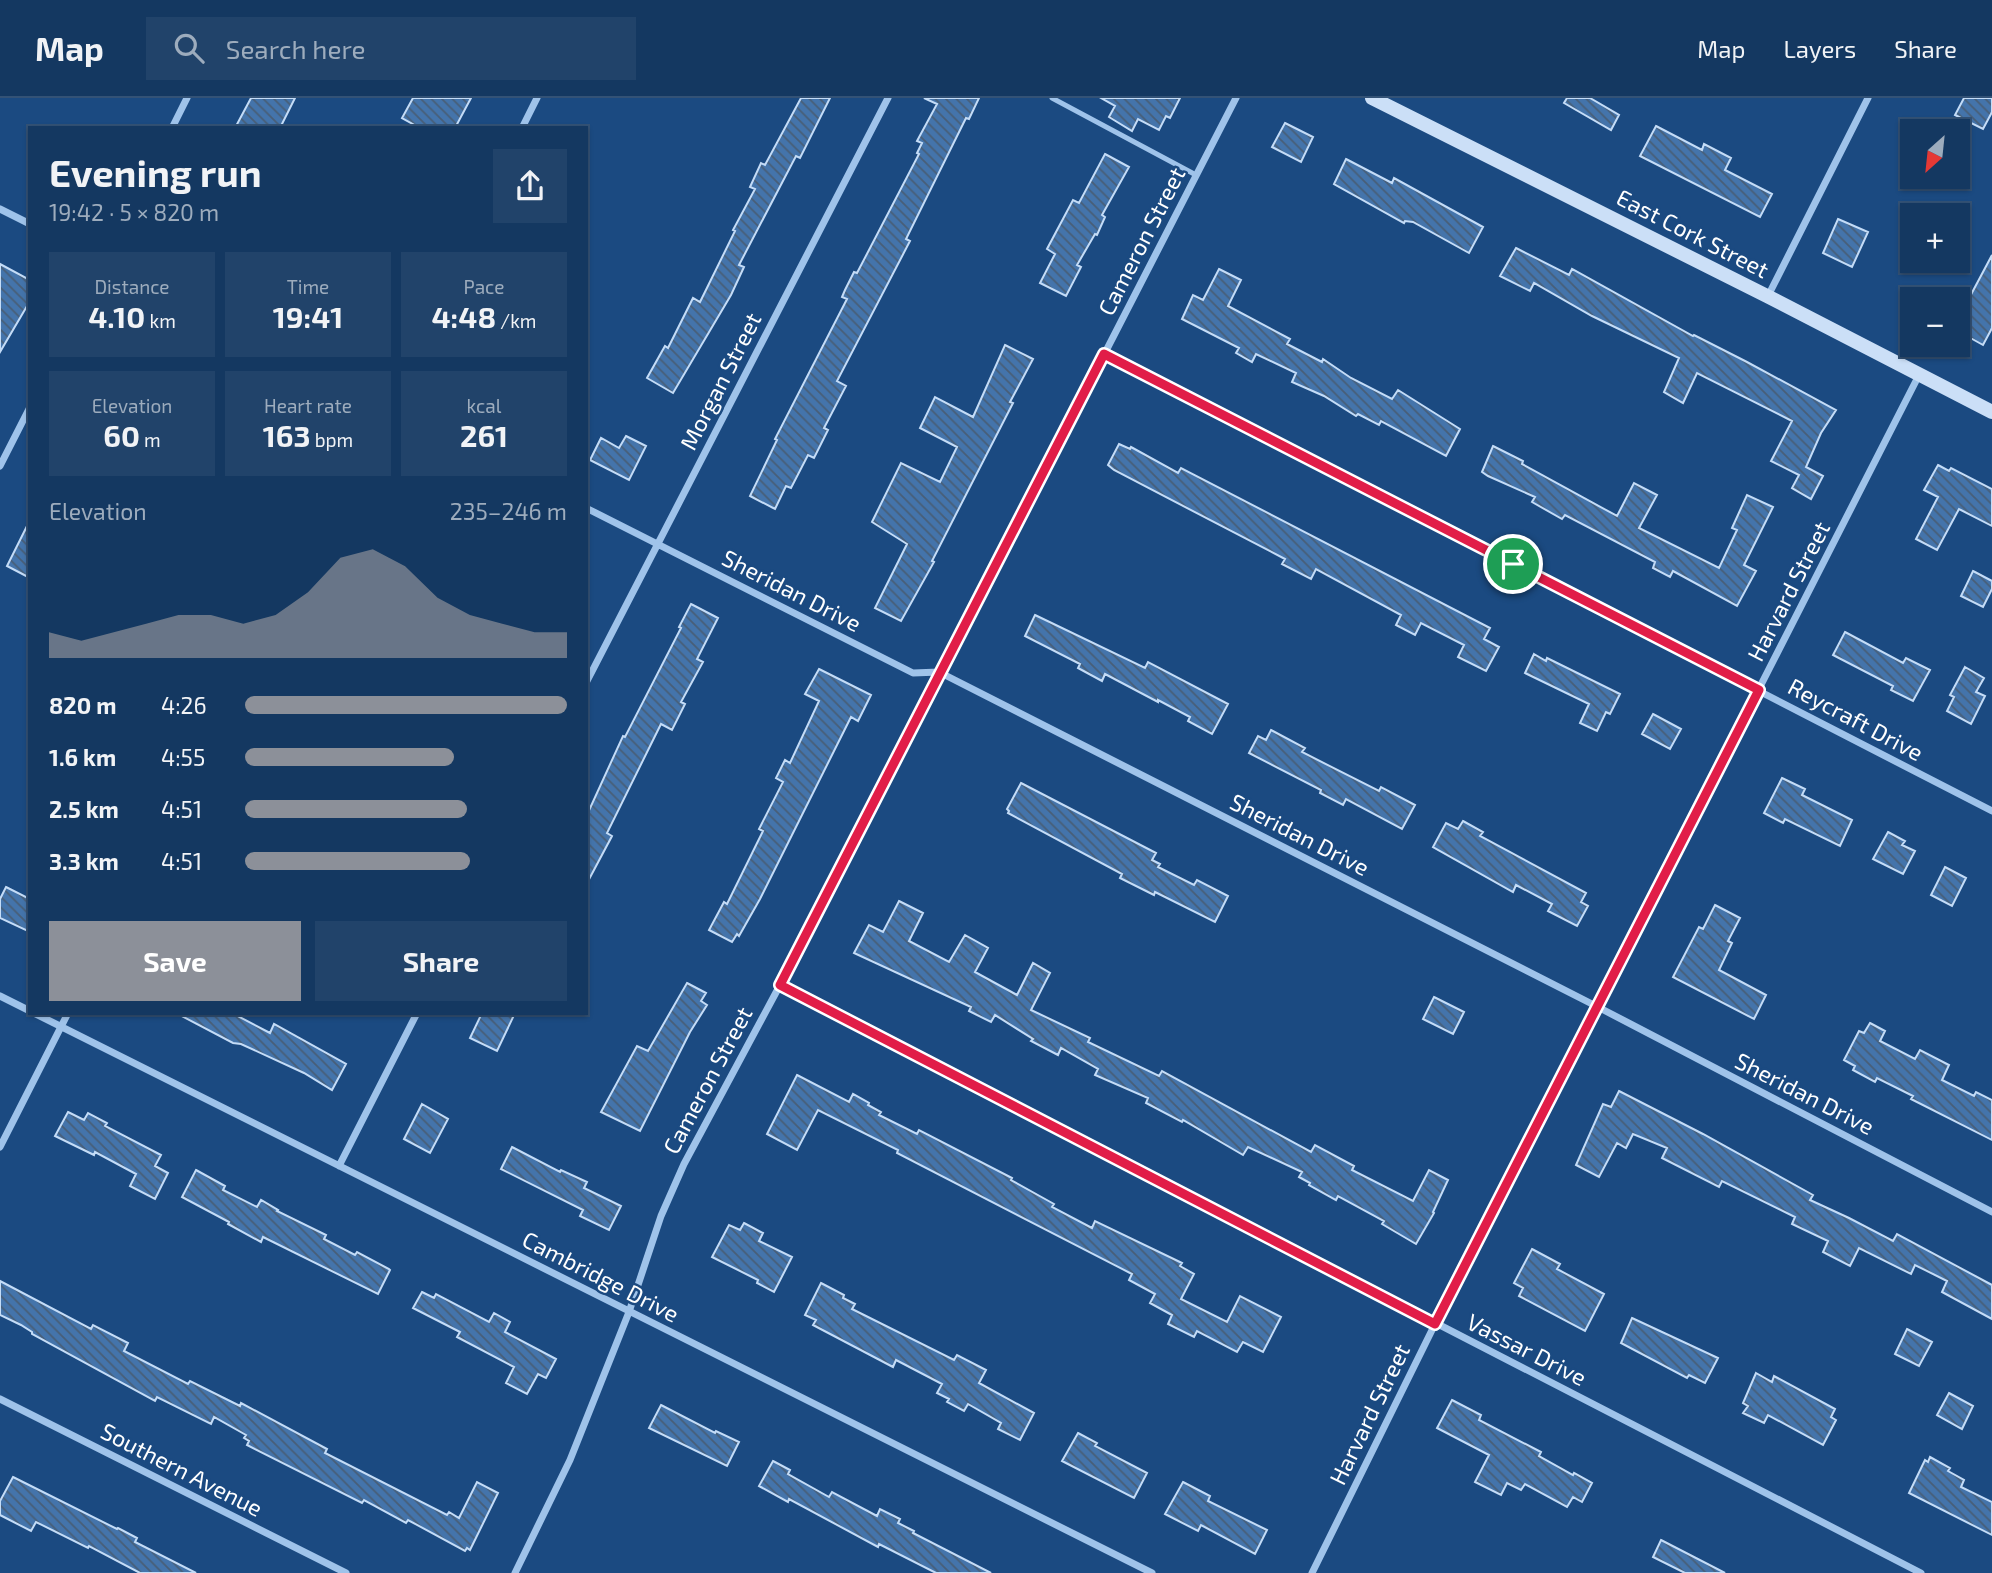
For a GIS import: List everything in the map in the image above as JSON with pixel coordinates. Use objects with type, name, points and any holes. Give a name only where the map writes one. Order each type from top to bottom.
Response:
[{"type":"street","points":[[173,126],[187,98]]},
{"type":"street","points":[[523,126],[537,98]]},
{"type":"street","name":"Morgan Street","points":[[588,679],[888,98]]},
{"type":"street","name":"Cameron Street","points":[[515,1573],[570,1460],[629,1312],[661,1216],[684,1164],[780,985],[1236,98]]},
{"type":"street","name":"East Cork Street","points":[[1371,98],[1992,412]]},
{"type":"street","points":[[1767,296],[1868,98]]},
{"type":"street","points":[[0,209],[28,223]]},
{"type":"street","name":"Reycraft Drive","points":[[1104,354],[1992,811]]},
{"type":"street","name":"Harvard Street","points":[[1312,1573],[1596,1006],[1919,375]]},
{"type":"street","points":[[0,466],[28,411]]},
{"type":"street","name":"Sheridan Drive","points":[[588,509],[913,673],[939,672],[1596,1006],[1992,1212]]},
{"type":"street","name":"Vassar Drive","points":[[780,985],[1921,1573]]},
{"type":"street","name":"Cambridge Drive","points":[[0,996],[28,1010]]},
{"type":"street","name":"Cambridge Drive","points":[[38,1015],[1152,1573]]},
{"type":"street","points":[[0,1147],[67,1015]]},
{"type":"street","points":[[339,1166],[416,1015]]},
{"type":"street","name":"Southern Avenue","points":[[0,1399],[346,1573]]},
{"type":"lane","points":[[1052,98],[1196,175]]},
{"type":"building","points":[[251,98],[295,98],[281,126],[236,126]]},
{"type":"building","points":[[413,98],[471,98],[456,126],[416,126],[402,118]]},
{"type":"building","points":[[801,98],[830,98],[800,158],[796,156],[739,265],[744,267],[731,295],[673,393],[647,378],[665,346],[668,348],[693,298],[700,302],[755,189],[750,187],[761,163],[765,165]]},
{"type":"building","points":[[924,98],[979,98],[969,119],[966,118],[906,239],[910,241],[837,381],[846,386],[824,428],[828,430],[814,458],[808,455],[791,488],[786,486],[775,509],[750,496],[777,440],[775,439],[847,299],[842,297],[845,290],[854,272],[857,273],[919,154],[917,153],[922,143],[917,141],[937,104]]},
{"type":"building","points":[[1101,98],[1180,98],[1170,118],[1166,116],[1159,130],[1138,119],[1132,131],[1109,117],[1115,106]]},
{"type":"building","points":[[1567,98],[1590,98],[1619,115],[1611,130],[1564,103]]},
{"type":"building","points":[[1964,98],[1992,98],[1992,112],[1983,129],[1970,122],[1970,119],[1955,115]]},
{"type":"building","points":[[1285,123],[1313,137],[1301,162],[1272,147]]},
{"type":"building","points":[[1656,126],[1702,150],[1704,144],[1731,158],[1725,170],[1772,194],[1760,217],[1640,156]]},
{"type":"building","points":[[1105,154],[1129,167],[1102,215],[1105,217],[1097,235],[1095,234],[1077,265],[1081,267],[1066,296],[1040,283],[1055,254],[1047,249],[1073,200],[1079,203]]},
{"type":"building","points":[[1346,159],[1392,183],[1394,178],[1483,227],[1469,253],[1413,222],[1404,223],[1334,184]]},
{"type":"building","points":[[1838,219],[1868,232],[1852,267],[1823,253]]},
{"type":"building","points":[[1516,248],[1569,275],[1572,269],[1836,410],[1821,433],[1806,467],[1823,476],[1811,499],[1792,488],[1799,475],[1771,461],[1792,421],[1697,373],[1683,403],[1664,392],[1679,358],[1592,316],[1534,283],[1530,291],[1500,276]]},
{"type":"building","points":[[1992,255],[1992,328],[1983,345],[1970,338],[1970,296]]},
{"type":"building","points":[[0,264],[28,279],[28,304],[0,352]]},
{"type":"building","points":[[1219,269],[1241,280],[1228,306],[1290,339],[1287,344],[1322,362],[1323,359],[1351,378],[1392,399],[1398,390],[1460,429],[1446,456],[1381,421],[1379,425],[1358,414],[1356,416],[1324,396],[1292,382],[1296,373],[1256,354],[1252,362],[1236,353],[1239,348],[1182,319],[1193,295],[1203,300]]},
{"type":"building","points":[[1005,345],[1033,359],[932,561],[934,562],[901,621],[875,608],[907,544],[872,522],[901,463],[940,482],[957,447],[920,428],[935,397],[973,417]]},
{"type":"building","points":[[626,436],[646,446],[629,480],[590,460],[601,438],[619,448]]},
{"type":"building","points":[[1119,444],[1130,449],[1131,447],[1178,473],[1181,468],[1490,628],[1484,639],[1499,647],[1486,671],[1458,657],[1464,645],[1421,623],[1415,635],[1396,625],[1401,615],[1316,569],[1311,579],[1282,564],[1285,559],[1114,470],[1108,465]]},
{"type":"building","points":[[1493,446],[1617,516],[1634,483],[1657,495],[1639,528],[1719,568],[1737,530],[1732,528],[1747,495],[1773,507],[1744,565],[1756,571],[1737,606],[1673,571],[1670,577],[1653,568],[1655,562],[1565,515],[1562,519],[1532,502],[1535,497],[1488,476],[1482,472]]},
{"type":"building","points":[[1938,465],[1949,471],[1951,468],[1992,489],[1992,526],[1959,509],[1937,550],[1916,539],[1938,497],[1924,490]]},
{"type":"building","points":[[28,524],[28,577],[7,566]]},
{"type":"building","points":[[1973,571],[1992,581],[1992,589],[1983,607],[1961,596]]},
{"type":"building","points":[[691,604],[718,618],[697,659],[703,662],[681,702],[685,704],[672,730],[661,724],[607,833],[612,836],[588,881],[588,813],[623,736],[625,737],[681,628],[679,627]]},
{"type":"building","points":[[1035,615],[1145,668],[1148,662],[1228,704],[1212,734],[1188,721],[1190,717],[1158,700],[1105,674],[1102,681],[1078,668],[1080,664],[1025,636]]},
{"type":"building","points":[[1845,632],[1903,663],[1906,658],[1930,670],[1913,701],[1891,690],[1893,686],[1833,655]]},
{"type":"building","points":[[1534,654],[1620,694],[1610,714],[1606,712],[1597,731],[1580,723],[1589,704],[1525,673]]},
{"type":"building","points":[[1965,667],[1984,678],[1976,692],[1985,696],[1971,724],[1947,711],[1954,697],[1950,695]]},
{"type":"building","points":[[819,669],[871,695],[858,721],[851,717],[760,899],[739,936],[737,934],[732,942],[709,930],[724,902],[727,904],[763,831],[759,829],[783,782],[776,778],[785,760],[790,763],[819,701],[805,694]]},
{"type":"building","points":[[1653,714],[1681,729],[1670,749],[1642,734]]},
{"type":"building","points":[[1271,730],[1305,748],[1302,752],[1379,791],[1381,787],[1415,805],[1402,829],[1346,799],[1343,805],[1320,793],[1321,790],[1249,753],[1258,736],[1266,740]]},
{"type":"building","points":[[1782,778],[1805,789],[1802,795],[1852,820],[1840,846],[1785,819],[1783,823],[1764,813]]},
{"type":"building","points":[[1021,783],[1156,853],[1152,860],[1160,864],[1158,867],[1194,885],[1197,880],[1228,896],[1215,922],[1120,878],[1122,874],[1008,813],[1007,809]]},
{"type":"building","points":[[1463,821],[1483,832],[1480,836],[1586,893],[1581,902],[1588,906],[1577,926],[1548,911],[1552,904],[1516,885],[1513,892],[1433,847],[1446,823],[1458,829]]},
{"type":"building","points":[[1888,832],[1905,841],[1902,845],[1915,851],[1903,874],[1873,859]]},
{"type":"building","points":[[1945,867],[1966,878],[1952,906],[1931,895]]},
{"type":"building","points":[[6,887],[28,898],[28,931],[0,918],[0,899]]},
{"type":"building","points":[[899,901],[923,913],[909,941],[949,962],[965,935],[988,948],[975,972],[1017,995],[1033,963],[1050,973],[1031,1010],[1090,1038],[1088,1042],[1159,1076],[1162,1071],[1311,1152],[1315,1145],[1354,1166],[1352,1170],[1413,1201],[1429,1170],[1448,1180],[1434,1213],[1416,1244],[1382,1224],[1384,1221],[1338,1196],[1336,1200],[1309,1185],[1310,1183],[1299,1177],[1302,1172],[1248,1147],[1243,1155],[1183,1120],[1182,1122],[1146,1103],[1148,1098],[1095,1075],[1098,1069],[1061,1048],[1058,1055],[1031,1041],[1033,1039],[995,1015],[991,1022],[969,1011],[971,1007],[854,953],[869,925],[883,932]]},
{"type":"building","points":[[1715,905],[1740,918],[1728,941],[1732,943],[1719,970],[1766,995],[1754,1019],[1673,977],[1699,927],[1703,929]]},
{"type":"building","points":[[687,983],[706,993],[701,1001],[707,1005],[690,1032],[640,1131],[601,1112],[637,1046],[648,1051]]},
{"type":"building","points":[[1434,997],[1464,1012],[1453,1034],[1423,1019]]},
{"type":"building","points":[[180,1015],[236,1015],[270,1033],[274,1024],[346,1064],[332,1090],[304,1073],[241,1044],[233,1043]]},
{"type":"building","points":[[481,1015],[514,1015],[497,1051],[470,1038]]},
{"type":"building","points":[[1870,1023],[1885,1031],[1880,1041],[1915,1059],[1920,1050],[1949,1065],[1942,1080],[1974,1096],[1976,1092],[1992,1100],[1992,1140],[1911,1099],[1913,1096],[1877,1078],[1875,1082],[1853,1070],[1855,1066],[1844,1060],[1859,1031],[1864,1033]]},
{"type":"building","points":[[797,1075],[849,1102],[853,1094],[881,1112],[879,1115],[917,1134],[919,1130],[1012,1178],[1011,1180],[1054,1204],[1052,1207],[1092,1228],[1095,1221],[1182,1263],[1180,1266],[1194,1274],[1181,1299],[1227,1322],[1240,1296],[1281,1317],[1263,1352],[1243,1342],[1237,1352],[1197,1331],[1194,1337],[1168,1324],[1172,1315],[1150,1303],[1155,1294],[1129,1280],[1132,1274],[818,1110],[797,1150],[767,1134]]},
{"type":"building","points":[[1619,1091],[1813,1195],[1810,1200],[1893,1241],[1897,1234],[1992,1285],[1992,1319],[1942,1292],[1947,1281],[1915,1265],[1911,1274],[1859,1248],[1850,1266],[1823,1252],[1828,1241],[1792,1224],[1795,1217],[1722,1181],[1719,1187],[1662,1158],[1667,1148],[1633,1134],[1626,1148],[1617,1143],[1599,1177],[1576,1165],[1603,1104],[1611,1107]]},
{"type":"building","points":[[422,1104],[448,1119],[430,1153],[404,1139]]},
{"type":"building","points":[[68,1112],[84,1120],[88,1113],[107,1123],[105,1126],[161,1155],[155,1166],[168,1173],[155,1199],[130,1186],[136,1174],[95,1152],[94,1155],[55,1136]]},
{"type":"building","points":[[512,1147],[560,1172],[561,1170],[587,1182],[584,1188],[621,1206],[609,1230],[580,1216],[583,1210],[501,1169]]},
{"type":"building","points":[[196,1170],[225,1186],[223,1190],[257,1207],[261,1200],[326,1235],[324,1239],[389,1269],[378,1294],[263,1237],[261,1242],[182,1197]]},
{"type":"building","points":[[744,1223],[763,1233],[759,1241],[792,1257],[774,1292],[757,1283],[758,1280],[712,1257],[729,1225],[740,1230]]},
{"type":"building","points":[[1532,1249],[1560,1264],[1557,1269],[1604,1294],[1585,1331],[1519,1296],[1523,1288],[1514,1283]]},
{"type":"building","points":[[0,1281],[91,1329],[93,1325],[128,1343],[124,1351],[188,1384],[190,1381],[240,1406],[241,1403],[327,1449],[325,1453],[447,1515],[449,1512],[459,1518],[477,1482],[498,1493],[470,1550],[467,1548],[465,1551],[364,1500],[362,1503],[247,1445],[249,1441],[244,1438],[246,1435],[214,1417],[211,1424],[157,1397],[155,1401],[32,1334],[21,1325],[0,1315]]},
{"type":"building","points":[[821,1283],[855,1304],[852,1309],[954,1360],[957,1355],[986,1370],[979,1383],[1034,1413],[1020,1440],[998,1429],[1001,1423],[968,1404],[964,1411],[947,1402],[949,1399],[937,1393],[942,1384],[896,1360],[893,1367],[813,1325],[816,1320],[805,1315]]},
{"type":"building","points":[[422,1292],[434,1298],[436,1294],[489,1322],[494,1313],[510,1322],[505,1332],[556,1359],[546,1378],[538,1374],[527,1394],[506,1383],[514,1367],[457,1337],[460,1332],[413,1308]]},
{"type":"building","points":[[1632,1318],[1718,1358],[1705,1383],[1689,1375],[1687,1378],[1621,1343]]},
{"type":"building","points":[[1907,1329],[1932,1342],[1919,1366],[1895,1354]]},
{"type":"building","points":[[1756,1373],[1772,1382],[1774,1376],[1835,1409],[1831,1417],[1836,1420],[1823,1445],[1768,1415],[1764,1423],[1743,1413],[1748,1406],[1743,1403]]},
{"type":"building","points":[[1949,1393],[1973,1406],[1962,1429],[1937,1415]]},
{"type":"building","points":[[1452,1400],[1481,1415],[1479,1420],[1541,1452],[1539,1456],[1592,1483],[1582,1502],[1573,1497],[1567,1507],[1525,1484],[1521,1490],[1507,1483],[1501,1495],[1475,1482],[1489,1455],[1437,1428]]},
{"type":"building","points":[[661,1405],[715,1433],[716,1431],[739,1442],[727,1466],[649,1428]]},
{"type":"building","points":[[1078,1433],[1097,1443],[1095,1446],[1147,1473],[1134,1498],[1062,1461]]},
{"type":"building","points":[[1930,1457],[1964,1480],[1961,1487],[1992,1502],[1992,1535],[1909,1493],[1925,1460],[1928,1462]]},
{"type":"building","points":[[773,1461],[790,1470],[788,1474],[829,1497],[832,1492],[877,1516],[880,1509],[900,1519],[898,1523],[914,1531],[913,1533],[991,1573],[936,1573],[879,1544],[878,1547],[789,1499],[788,1502],[759,1486]]},
{"type":"building","points":[[13,1477],[118,1528],[137,1538],[135,1542],[196,1573],[140,1573],[36,1522],[31,1531],[0,1515],[0,1501]]},
{"type":"building","points":[[1183,1482],[1210,1496],[1208,1501],[1267,1530],[1255,1554],[1201,1525],[1198,1531],[1165,1514]]},
{"type":"building","points":[[1661,1540],[1725,1573],[1685,1573],[1653,1557]]},
{"type":"route","points":[[1104,354],[1513,564],[1759,690],[1435,1324],[780,985],[1104,354]]}]
